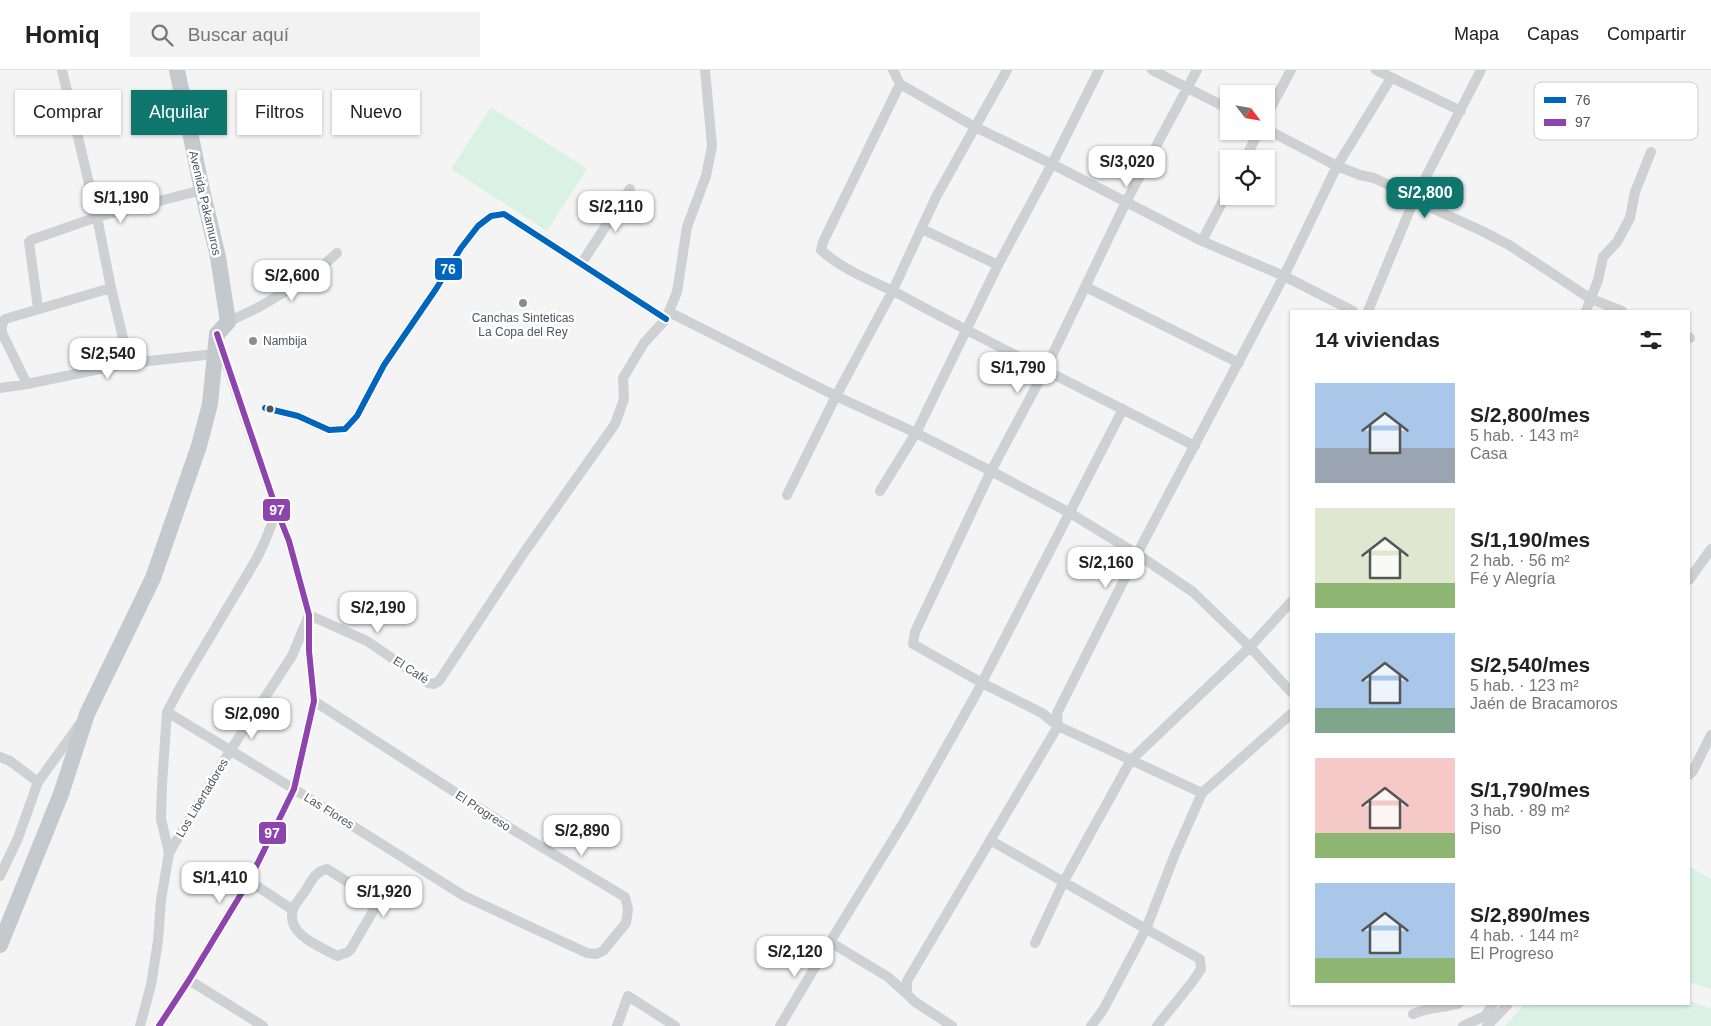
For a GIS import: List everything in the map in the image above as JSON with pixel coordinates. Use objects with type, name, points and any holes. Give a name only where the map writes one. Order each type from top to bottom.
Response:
[{"type":"highway","name":"Avenida Pakamuros","points":[[0,945],[61,794],[87,714],[153,578],[199,446],[210,404],[214,354],[222,328],[218,257],[177,70]]},
{"type":"street","points":[[62,70],[129,363]]},
{"type":"street","points":[[667,315],[677,292],[687,227],[706,176],[712,146],[705,70]]},
{"type":"street","points":[[893,70],[900,84],[975,127],[1202,241],[1284,276],[1351,310]]},
{"type":"street","points":[[880,491],[916,433],[998,264],[1052,164],[1099,70]]},
{"type":"street","points":[[1152,70],[1220,104]]},
{"type":"street","points":[[1197,70],[1126,202],[1045,370],[991,471],[918,624],[913,644],[982,683],[1042,713],[1058,726],[1202,793]]},
{"type":"street","points":[[1275,100],[1291,70]]},
{"type":"street","points":[[1376,70],[1461,111]]},
{"type":"street","points":[[1368,310],[1414,200],[1481,70]]},
{"type":"street","points":[[787,495],[836,396],[893,290],[936,198],[1004,71]]},
{"type":"street","points":[[907,994],[907,981],[1058,726],[1057,713],[1137,554],[1284,276],[1337,166],[1391,78]]},
{"type":"street","points":[[900,84],[823,242],[821,250],[844,269],[893,290],[966,330],[1195,446]]},
{"type":"street","points":[[1275,134],[1337,166],[1374,178],[1414,200],[1482,231],[1509,245],[1591,299],[1619,310]]},
{"type":"street","points":[[1586,310],[1598,280],[1603,257],[1617,242],[1630,218],[1635,192],[1651,152]]},
{"type":"street","points":[[581,264],[630,189]]},
{"type":"street","points":[[38,308],[29,242],[35,238],[97,217],[202,190]]},
{"type":"street","points":[[1202,241],[1221,205]]},
{"type":"street","points":[[266,408],[298,416],[328,430],[345,429],[358,416],[384,365],[436,289],[461,248],[478,226],[491,216],[504,214],[581,264],[667,315],[916,433],[1070,513],[1137,554],[1193,592],[1250,647],[1290,691]]},
{"type":"street","points":[[922,229],[998,264]]},
{"type":"street","points":[[159,1026],[249,881],[294,789],[314,701],[309,651],[309,615],[289,541],[277,511],[222,328],[310,277],[337,253]]},
{"type":"street","points":[[1086,287],[1239,363]]},
{"type":"street","points":[[27,384],[2,333],[5,319],[111,288]]},
{"type":"street","name":"El Café","points":[[309,615],[367,641],[428,683],[434,684],[440,681],[523,554],[615,424],[624,399],[623,378],[644,343],[667,315]]},
{"type":"street","points":[[0,388],[129,363],[214,354]]},
{"type":"street","points":[[780,1026],[905,820],[982,683],[1123,409]]},
{"type":"street","points":[[140,1026],[151,985],[158,941],[161,900],[169,853],[161,819],[167,712],[257,558],[277,511]]},
{"type":"street","points":[[1690,579],[1711,548]]},
{"type":"street","points":[[1035,943],[1064,881],[1131,760],[1250,647],[1290,603]]},
{"type":"street","name":"Los Libertadores","points":[[169,853],[230,751],[292,656],[309,615]]},
{"type":"street","name":"El Progreso","points":[[314,701],[515,832],[625,897],[628,909],[626,923],[603,951],[596,954],[587,953],[464,896]]},
{"type":"street","name":"Las Flores","points":[[167,712],[464,896]]},
{"type":"street","points":[[0,876],[18,838],[38,782],[87,714]]},
{"type":"street","points":[[1091,1026],[1103,1010],[1146,929],[1175,854],[1202,793],[1290,715]]},
{"type":"street","points":[[1690,774],[1711,735]]},
{"type":"street","points":[[0,757],[38,782]]},
{"type":"street","points":[[990,840],[1200,959],[1201,969],[1157,1026]]},
{"type":"street","points":[[327,869],[376,900],[376,906],[351,949],[337,956],[298,933],[292,923],[293,910],[315,875],[327,869]]},
{"type":"street","points":[[249,881],[293,910]]},
{"type":"street","points":[[830,942],[888,976],[916,1002],[952,1026]]},
{"type":"street","points":[[189,980],[263,1026]]},
{"type":"street","points":[[617,1026],[628,996],[675,1026]]},
{"type":"street","points":[[1413,1014],[1426,1008],[1435,1009],[1453,1005]]},
{"type":"street","points":[[1463,1026],[1485,1016],[1491,1005]]},
{"type":"street","points":[[1487,1026],[1507,1005]]},
{"type":"green space","points":[[491,107],[587,169],[547,231],[451,169]]},
{"type":"green space","points":[[1690,867],[1711,879],[1711,989],[1690,982]]},
{"type":"green space","points":[[1690,1001],[1711,1009],[1711,1026],[1505,1026],[1524,1005],[1690,1005]]},
{"type":"transit line","name":"76","points":[[265,408],[298,416],[329,430],[345,429],[357,416],[384,365],[436,289],[461,248],[478,226],[491,216],[504,214],[666,319]]},
{"type":"transit line","name":"97","points":[[159,1026],[249,881],[294,789],[314,701],[309,651],[309,615],[289,541],[217,334]]},
{"type":"place","name":"Canchas Sinteticas La Copa del Rey","points":[[523,303]]},
{"type":"place","name":"Nambija","points":[[253,341]]}]
